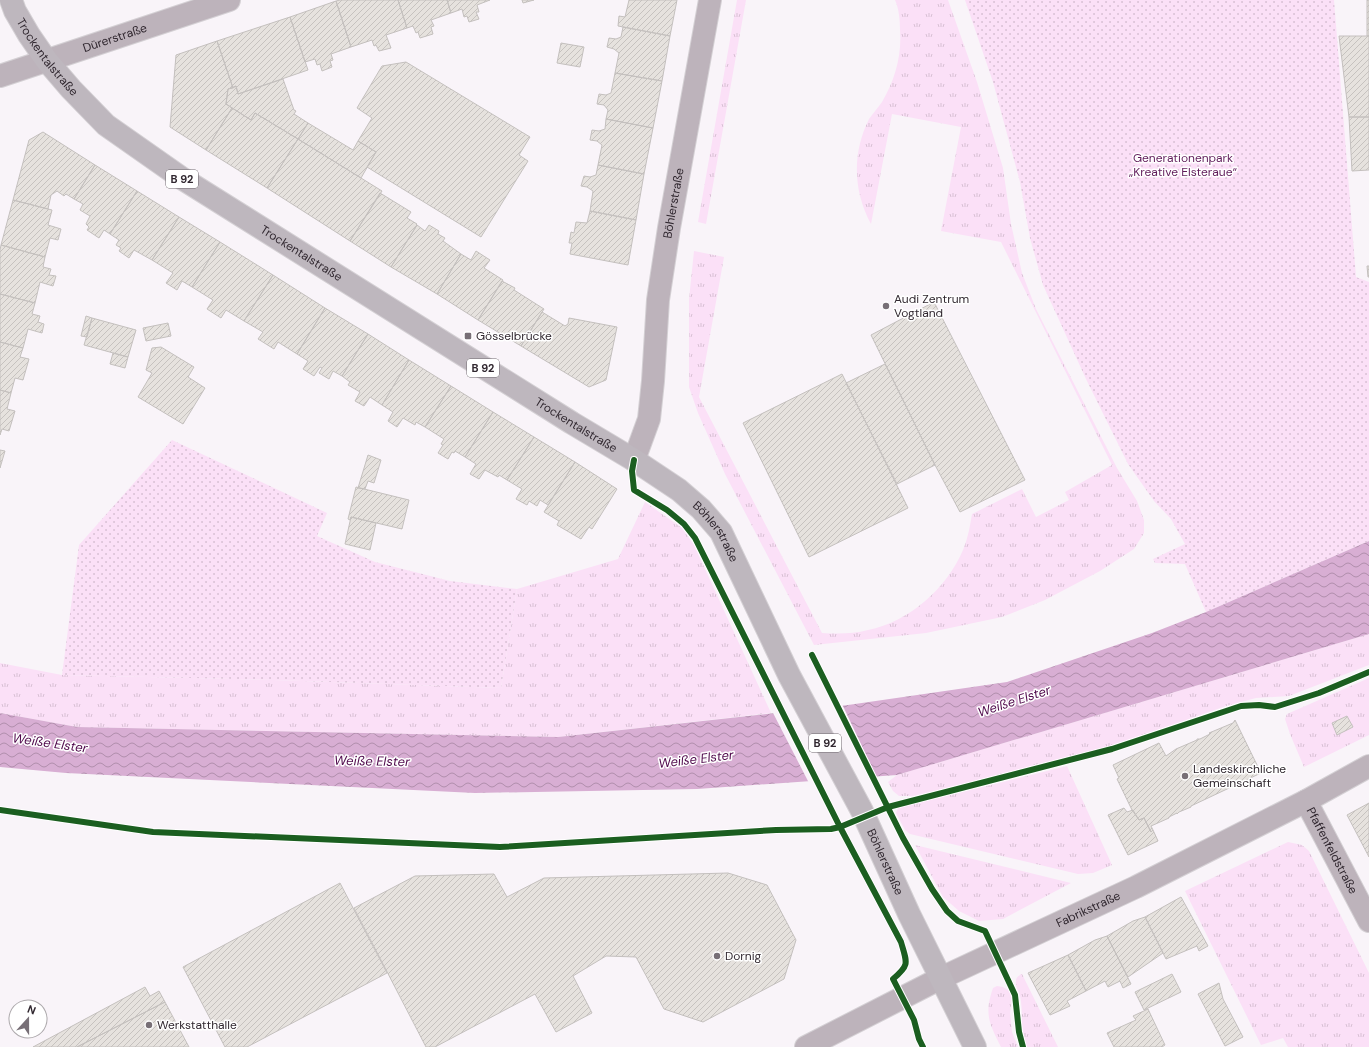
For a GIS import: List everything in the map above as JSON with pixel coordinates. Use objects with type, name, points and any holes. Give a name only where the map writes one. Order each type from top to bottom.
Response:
[{"type":"main road","name":"Trockentalstraße","points":[[10,0],[29,35],[47,61],[71,89],[106,125],[183,180],[572,423],[634,460]]},
{"type":"main road","name":"Böhlerstraße","points":[[634,460],[679,490],[701,509],[721,532],[789,675],[862,811],[909,914],[975,1047]]},
{"type":"street","name":"Dürerstraße","points":[[0,76],[229,0]]},
{"type":"street","name":"Böhlerstraße","points":[[634,460],[649,419],[658,300],[669,228],[710,0]]},
{"type":"street","name":"Fabrikstraße","points":[[806,1047],[941,978],[1136,887],[1306,801],[1369,766]]},
{"type":"street","name":"Pfaffenfeldstraße","points":[[1306,801],[1369,922]]},
{"type":"green space","points":[[737,0],[746,0],[706,224],[698,222]]},
{"type":"green space","points":[[895,0],[948,0],[977,82],[1003,168],[1011,224],[1022,273],[1036,309],[1117,468],[1137,501],[1144,520],[1144,533],[1134,549],[1100,571],[1045,600],[1002,617],[926,633],[814,645],[725,474],[698,413],[689,387],[689,299],[694,251],[724,257],[699,397],[822,633],[851,633],[883,626],[912,611],[925,601],[937,590],[956,564],[966,541],[972,514],[1022,489],[1036,517],[1069,500],[1065,492],[1112,465],[1001,242],[941,231],[961,127],[892,114],[871,224],[865,211],[858,185],[857,158],[863,132],[869,119],[887,94],[897,67],[900,49],[900,22]]},
{"type":"green space","name":"Generationenpark „Kreative Elsteraue“","points":[[965,0],[1334,0],[1356,277],[1369,282],[1369,541],[1206,612],[1185,564],[1155,563],[1153,559],[1185,544],[1171,519],[1154,501],[1128,464],[1086,379],[1043,285],[1030,238],[1020,182],[993,82]]},
{"type":"green space","points":[[172,440],[327,513],[317,536],[375,562],[450,581],[517,589],[501,688],[274,680],[62,675],[79,545]]},
{"type":"green space","points":[[645,502],[682,528],[694,545],[771,713],[558,737],[77,727],[0,713],[0,663],[62,675],[274,680],[501,688],[517,589],[618,559]]},
{"type":"green space","points":[[1369,634],[1369,665],[1289,696],[1256,698],[1226,706],[1104,749],[913,796],[899,796],[893,791],[888,782],[897,775]]},
{"type":"green space","points":[[1369,678],[1369,735],[1304,767],[1285,719],[1287,714]]},
{"type":"green space","points":[[1067,766],[1112,865],[1093,873],[1078,874],[910,834],[905,830],[896,813],[898,808]]},
{"type":"green space","points":[[1288,842],[1302,845],[1309,851],[1369,973],[1369,1047],[1288,1047],[1283,1038],[1261,1045],[1185,891]]},
{"type":"green space","points":[[915,845],[1071,883],[1003,919],[979,921],[959,911],[943,897]]},
{"type":"green space","points":[[1021,974],[1058,1047],[1027,1047],[1023,1035],[1022,1009],[1016,983],[1016,978]]},
{"type":"green space","points":[[997,986],[1003,987],[1010,991],[1012,998],[1010,1013],[1012,1032],[1018,1047],[1001,1047],[993,1031],[988,1012],[993,988]]},
{"type":"water","name":"Weiße Elster","points":[[1369,541],[1369,634],[897,775],[697,789],[475,793],[66,773],[0,767],[0,713],[77,727],[558,737],[848,705],[1007,682],[1152,633],[1206,612]]},
{"type":"pier","points":[[842,704],[877,778],[809,783],[772,711]]},
{"type":"building","points":[[398,0],[407,28],[386,35],[391,48],[379,51],[376,45],[374,46],[372,40],[351,47],[336,1]]},
{"type":"building","points":[[398,0],[447,0],[451,13],[431,20],[434,26],[431,27],[433,34],[420,38],[418,32],[416,33],[413,26],[407,28]]},
{"type":"building","points":[[447,0],[490,0],[477,5],[479,12],[476,12],[479,19],[469,22],[467,16],[464,17],[462,9],[451,13]]},
{"type":"building","points":[[522,0],[534,0],[523,3]]},
{"type":"building","points":[[629,0],[677,0],[670,36],[618,26],[619,16],[625,17]]},
{"type":"building","points":[[1367,0],[1369,0],[1369,36],[1367,36]]},
{"type":"building","points":[[336,1],[351,47],[331,54],[333,60],[330,61],[332,67],[322,71],[320,64],[317,65],[315,59],[305,62],[290,17]]},
{"type":"building","points":[[290,17],[308,70],[238,94],[236,86],[233,88],[217,41]]},
{"type":"building","points":[[623,27],[670,36],[662,81],[615,73],[619,53],[614,49],[607,47],[609,38],[616,39],[621,37]]},
{"type":"building","points":[[1339,36],[1369,36],[1369,117],[1349,117]]},
{"type":"building","points":[[217,41],[233,88],[228,89],[226,104],[232,108],[206,150],[170,127],[176,55]]},
{"type":"building","points":[[561,43],[584,47],[580,67],[557,63]]},
{"type":"building","points":[[406,62],[530,137],[519,155],[528,161],[481,237],[367,167],[376,152],[358,141],[372,118],[357,108],[382,66]]},
{"type":"building","points":[[615,73],[662,81],[653,128],[606,119],[608,110],[604,105],[597,104],[599,94],[606,95],[611,93]]},
{"type":"building","points":[[283,79],[294,110],[296,111],[294,114],[308,123],[298,139],[255,113],[251,120],[226,104],[228,89],[236,86],[238,94]]},
{"type":"building","points":[[232,108],[251,120],[255,113],[298,139],[267,188],[206,150]]},
{"type":"building","points":[[1349,117],[1369,117],[1369,170],[1352,171]]},
{"type":"building","points":[[606,119],[653,128],[644,174],[598,165],[602,145],[597,141],[590,140],[592,130],[599,131],[605,129]]},
{"type":"building","points":[[308,123],[353,150],[358,141],[376,152],[361,178],[298,139]]},
{"type":"building","points":[[43,132],[95,165],[74,199],[66,194],[64,196],[57,191],[51,195],[48,209],[13,200],[29,140]]},
{"type":"building","points":[[298,139],[382,191],[350,241],[267,188]]},
{"type":"building","points":[[95,165],[137,191],[110,234],[104,230],[99,238],[87,230],[89,227],[86,224],[90,216],[80,210],[83,204],[74,199]]},
{"type":"building","points":[[598,165],[644,174],[636,220],[590,211],[593,191],[587,187],[581,186],[584,176],[590,177],[596,175]]},
{"type":"building","points":[[137,191],[179,217],[152,260],[134,250],[129,258],[119,251],[121,248],[116,245],[119,240],[110,234]]},
{"type":"building","points":[[380,193],[411,212],[407,218],[417,224],[391,267],[350,241]]},
{"type":"building","points":[[13,200],[52,210],[48,225],[61,229],[58,240],[50,238],[45,257],[1,245]]},
{"type":"building","points":[[590,211],[636,220],[628,265],[570,254],[572,243],[569,243],[571,232],[574,233],[576,222],[587,223]]},
{"type":"building","points":[[179,217],[220,242],[192,287],[182,281],[177,290],[166,283],[173,273],[152,260]]},
{"type":"building","points":[[417,225],[425,231],[429,225],[439,231],[438,234],[445,238],[443,241],[461,254],[437,294],[391,267]]},
{"type":"building","points":[[220,242],[273,275],[244,321],[226,310],[221,318],[207,309],[213,300],[192,287]]},
{"type":"building","points":[[1,245],[45,257],[43,267],[51,269],[49,275],[56,276],[53,286],[40,282],[35,303],[0,294]]},
{"type":"building","points":[[476,251],[490,260],[484,268],[503,280],[478,320],[437,294],[461,254],[471,260]]},
{"type":"building","points":[[1367,266],[1369,266],[1369,277],[1368,277]]},
{"type":"building","points":[[273,275],[325,308],[297,354],[278,342],[274,349],[258,339],[263,332],[244,321]]},
{"type":"building","points":[[502,281],[515,288],[514,290],[544,309],[521,346],[478,320]]},
{"type":"building","points":[[0,294],[35,303],[32,314],[40,316],[38,322],[44,324],[42,333],[28,329],[23,348],[0,342]]},
{"type":"building","points":[[934,302],[1025,480],[960,512],[935,465],[871,335]]},
{"type":"building","points":[[325,308],[368,334],[342,376],[333,371],[329,379],[319,373],[322,368],[320,367],[314,376],[303,369],[308,361],[297,354]]},
{"type":"building","points":[[542,312],[565,326],[568,324],[569,318],[617,327],[606,380],[589,387],[521,346]]},
{"type":"building","points":[[86,316],[92,318],[87,337],[81,336]]},
{"type":"building","points":[[92,318],[136,330],[128,357],[84,345]]},
{"type":"building","points":[[168,323],[171,336],[146,341],[143,328]]},
{"type":"building","points":[[368,334],[409,360],[382,405],[370,397],[364,406],[355,401],[360,392],[348,385],[350,382],[342,376]]},
{"type":"building","points":[[0,342],[23,348],[20,357],[29,359],[23,380],[15,378],[11,393],[0,390]]},
{"type":"building","points":[[161,347],[194,367],[188,377],[205,388],[183,424],[138,397],[152,373],[146,370],[152,348]]},
{"type":"building","points":[[113,353],[128,357],[125,368],[110,364]]},
{"type":"building","points":[[409,360],[451,386],[425,427],[416,422],[415,425],[403,418],[397,427],[388,421],[393,412],[382,405]]},
{"type":"building","points":[[885,364],[935,465],[897,484],[846,383]]},
{"type":"building","points":[[842,374],[908,508],[809,557],[743,423]]},
{"type":"building","points":[[451,386],[493,412],[465,457],[455,451],[454,453],[452,452],[448,459],[438,453],[443,445],[441,444],[444,439],[425,427]]},
{"type":"building","points":[[0,390],[11,393],[7,409],[15,411],[9,431],[2,429],[0,435]]},
{"type":"building","points":[[493,412],[534,437],[507,480],[499,475],[498,477],[485,470],[479,479],[470,474],[476,464],[465,457]]},
{"type":"building","points":[[534,437],[575,462],[548,505],[540,500],[537,506],[529,501],[527,505],[516,499],[522,489],[507,480]]},
{"type":"building","points":[[0,450],[5,451],[0,468]]},
{"type":"building","points":[[368,455],[381,460],[374,483],[368,481],[365,489],[358,488]]},
{"type":"building","points":[[575,462],[617,489],[592,529],[589,527],[581,539],[557,525],[559,521],[544,512]]},
{"type":"building","points":[[356,487],[409,500],[402,529],[351,517],[350,520],[348,519]]},
{"type":"building","points":[[351,517],[376,523],[370,550],[345,544]]},
{"type":"building","points":[[1347,716],[1353,727],[1337,735],[1332,723]]},
{"type":"building","name":"Landeskirchliche Gemeinschaft","points":[[1235,720],[1261,773],[1151,826],[1153,830],[1151,832],[1144,818],[1139,820],[1132,810],[1117,779],[1119,778],[1113,765],[1159,743],[1166,756],[1176,749],[1233,723]]},
{"type":"building","points":[[1369,803],[1369,857],[1347,815]]},
{"type":"building","points":[[1124,808],[1127,812],[1133,810],[1139,820],[1144,818],[1151,832],[1153,830],[1158,841],[1128,855],[1108,815]]},
{"type":"building","points":[[728,873],[767,885],[796,940],[784,979],[703,1022],[664,1009],[636,957],[606,956],[573,976],[592,1013],[556,1032],[535,994],[435,1047],[426,1047],[354,908],[415,876],[494,874],[507,897],[544,878]]},
{"type":"building","points":[[340,883],[387,973],[247,1047],[225,1047],[183,967]]},
{"type":"building","points":[[1181,897],[1208,946],[1199,951],[1197,946],[1166,959],[1145,917]]},
{"type":"building","points":[[1145,917],[1163,953],[1128,977],[1107,936],[1133,921]]},
{"type":"building","points":[[1107,936],[1131,984],[1123,988],[1120,981],[1108,987],[1105,981],[1086,991],[1068,955],[1095,940]]},
{"type":"building","points":[[1068,955],[1086,991],[1067,1001],[1070,1006],[1050,1015],[1028,973]]},
{"type":"building","points":[[1172,974],[1181,992],[1144,1010],[1135,992]]},
{"type":"building","points":[[1219,983],[1223,999],[1243,1037],[1225,1046],[1198,994]]},
{"type":"building","points":[[145,987],[150,996],[159,991],[165,1002],[77,1047],[33,1047]]},
{"type":"building","name":"Werkstatthalle","points":[[165,1002],[189,1047],[77,1047]]},
{"type":"building","points":[[1148,1009],[1165,1045],[1162,1047],[1114,1047],[1107,1033],[1136,1020],[1133,1016]]},
{"type":"cycle path","points":[[634,460],[632,471],[634,490],[667,510],[684,524],[695,538],[840,827],[901,942],[906,963],[905,967],[893,979],[914,1020],[919,1039],[923,1047]]},
{"type":"cycle path","points":[[812,655],[903,838],[932,889],[947,911],[958,921],[985,931],[1015,995],[1019,1032],[1023,1047]]},
{"type":"cycle path","points":[[0,810],[153,832],[500,847],[776,830],[831,829],[840,827],[888,807],[1112,749],[1241,706],[1259,705],[1275,707],[1319,693],[1369,672]]},
{"type":"place","name":"Audi Zentrum Vogtland","points":[[886,306]]},
{"type":"place","name":"Gösselbrücke","points":[[468,336]]},
{"type":"place","name":"Landeskirchliche Gemeinschaft","points":[[1185,776]]},
{"type":"place","name":"Dornig","points":[[717,956]]},
{"type":"place","name":"Werkstatthalle","points":[[149,1025]]}]
